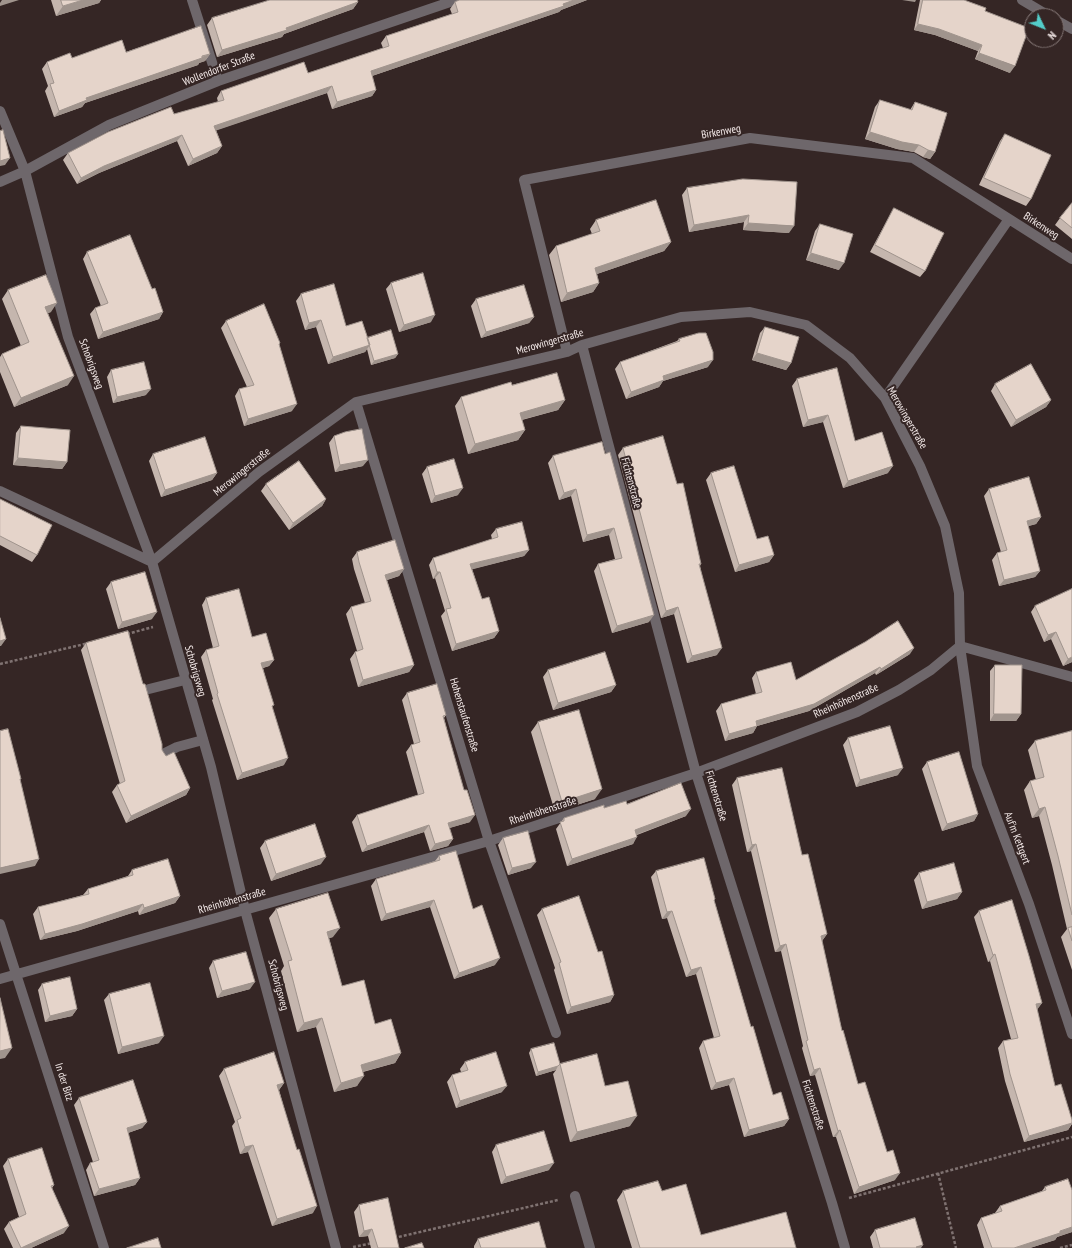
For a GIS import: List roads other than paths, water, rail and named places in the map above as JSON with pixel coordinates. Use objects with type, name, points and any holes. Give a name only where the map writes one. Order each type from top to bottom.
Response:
[{"type":"street","points":[[192,0],[218,81]]},
{"type":"street","name":"Wollendorfer Straße","points":[[0,182],[25,171],[109,125],[218,81],[456,0]]},
{"type":"street","points":[[1022,0],[1036,8]]},
{"type":"street","name":"Schobrigsweg","points":[[0,111],[25,171],[68,337],[152,562],[211,767],[245,910],[336,1248]]},
{"type":"street","name":"Birkenweg","points":[[567,352],[524,180],[750,138],[914,158],[1072,259]]},
{"type":"street","points":[[885,398],[1009,219]]},
{"type":"street","name":"Merowingerstraße","points":[[152,562],[259,472],[356,402],[567,352],[582,345],[681,317],[750,312],[806,325],[850,358],[885,398],[920,466],[945,526],[959,593],[960,646]]},
{"type":"street","name":"Fichtenstraße","points":[[582,345],[696,773],[845,1248]]},
{"type":"street","name":"Hohenstaufenstraße","points":[[356,402],[489,841],[556,1033]]},
{"type":"street","points":[[0,491],[152,562]]},
{"type":"street","points":[[960,646],[1072,676]]},
{"type":"street","name":"Rheinhöhenstraße","points":[[0,978],[489,841],[696,773],[857,712],[899,690],[931,670],[960,646]]},
{"type":"street","name":"Auf'm Kettgert","points":[[960,646],[977,766],[1029,904],[1072,1034]]},
{"type":"street","points":[[149,689],[185,680]]},
{"type":"street","points":[[164,754],[177,747],[203,740]]},
{"type":"street","name":"In der Bitz","points":[[0,924],[104,1248]]},
{"type":"street","points":[[574,1196],[590,1248]]}]
